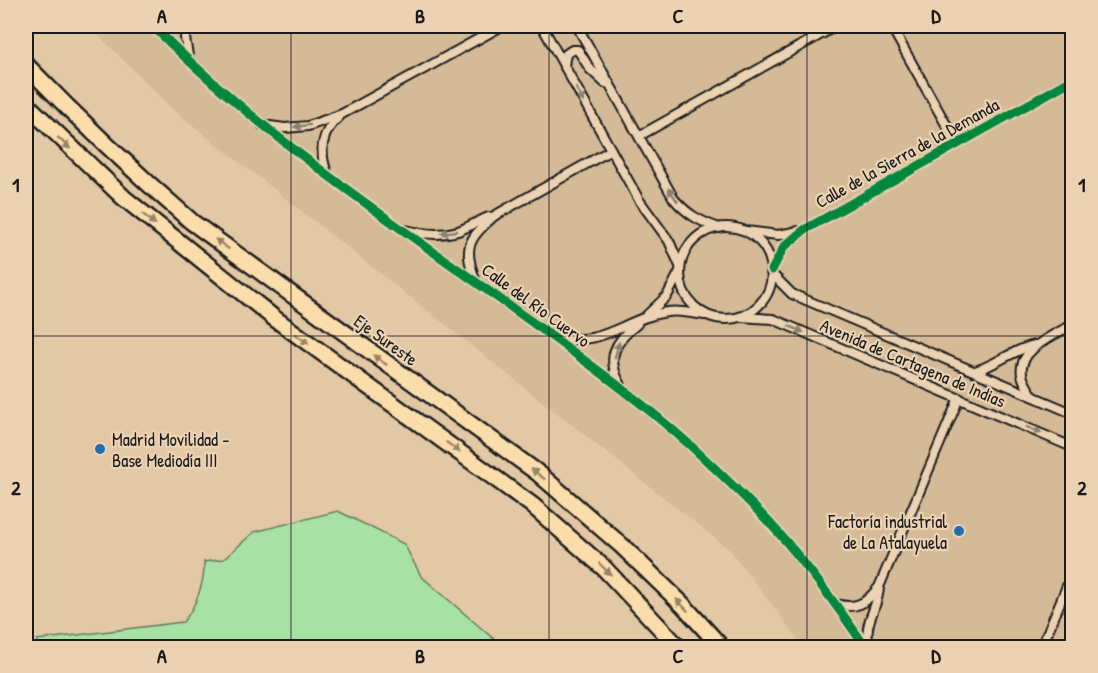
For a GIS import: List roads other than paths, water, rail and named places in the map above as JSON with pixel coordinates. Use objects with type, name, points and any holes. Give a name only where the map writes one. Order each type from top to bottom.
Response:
[{"type":"highway","name":"Eje Sureste","points":[[26,65],[90,130],[192,222],[538,473],[622,546],[683,605],[722,648]]},
{"type":"highway","points":[[26,104],[124,198],[274,318],[532,505],[604,568],[679,648]]},
{"type":"street","name":"Calle del Río Cuervo","points":[[153,26],[189,62],[261,124],[327,175],[623,389],[691,446],[776,529],[868,648]]},
{"type":"street","points":[[187,26],[185,38],[189,62]]},
{"type":"street","points":[[261,124],[285,128],[308,126],[342,114],[502,26]]},
{"type":"street","points":[[542,26],[639,200],[669,242],[680,268],[667,296],[622,335],[614,352],[614,369],[623,389]]},
{"type":"street","points":[[547,333],[562,338],[599,338],[642,319],[668,311],[730,319],[740,317],[761,303],[766,295],[772,272],[763,246],[754,237],[741,230],[719,228],[703,223],[686,212],[668,188],[577,26]]},
{"type":"street","points":[[639,136],[836,26]]},
{"type":"street","points":[[891,26],[957,144]]},
{"type":"street","points":[[564,65],[566,54],[572,50],[578,50],[590,69],[611,88]]},
{"type":"street","name":"Calle de la Sierra de la Demanda","points":[[772,272],[784,247],[804,230],[1072,80]]},
{"type":"street","points":[[327,175],[322,157],[323,140],[333,122],[342,114]]},
{"type":"street","points":[[401,229],[428,234],[458,231],[494,216],[611,150]]},
{"type":"street","points":[[476,282],[469,260],[470,243],[478,229],[494,216]]},
{"type":"street","points":[[708,315],[693,306],[686,295],[681,284],[680,268],[682,257],[692,241],[706,232],[719,228]]},
{"type":"street","name":"Calle de la Sierra de la Demanda","points":[[741,230],[778,235],[804,230]]},
{"type":"street","name":"Avenida de Cartagena de Indias","points":[[772,272],[792,294],[1072,413]]},
{"type":"street","name":"Avenida de Cartagena de Indias","points":[[740,317],[773,320],[1072,447]]},
{"type":"street","points":[[1033,396],[1023,377],[1022,365],[1028,353],[1037,345],[1072,325]]},
{"type":"street","points":[[975,372],[998,363],[1026,347],[1037,345]]},
{"type":"street","points":[[835,604],[859,606],[869,600],[879,587],[959,398]]},
{"type":"street","points":[[1041,648],[1072,574]]},
{"type":"street","points":[[868,648],[867,627],[878,597],[879,587]]},
{"type":"place","name":"Madrid Movilidad - Base Mediodía III","points":[[100,449]]},
{"type":"place","name":"Factoría industrial de La Atalayuela","points":[[959,531]]}]
